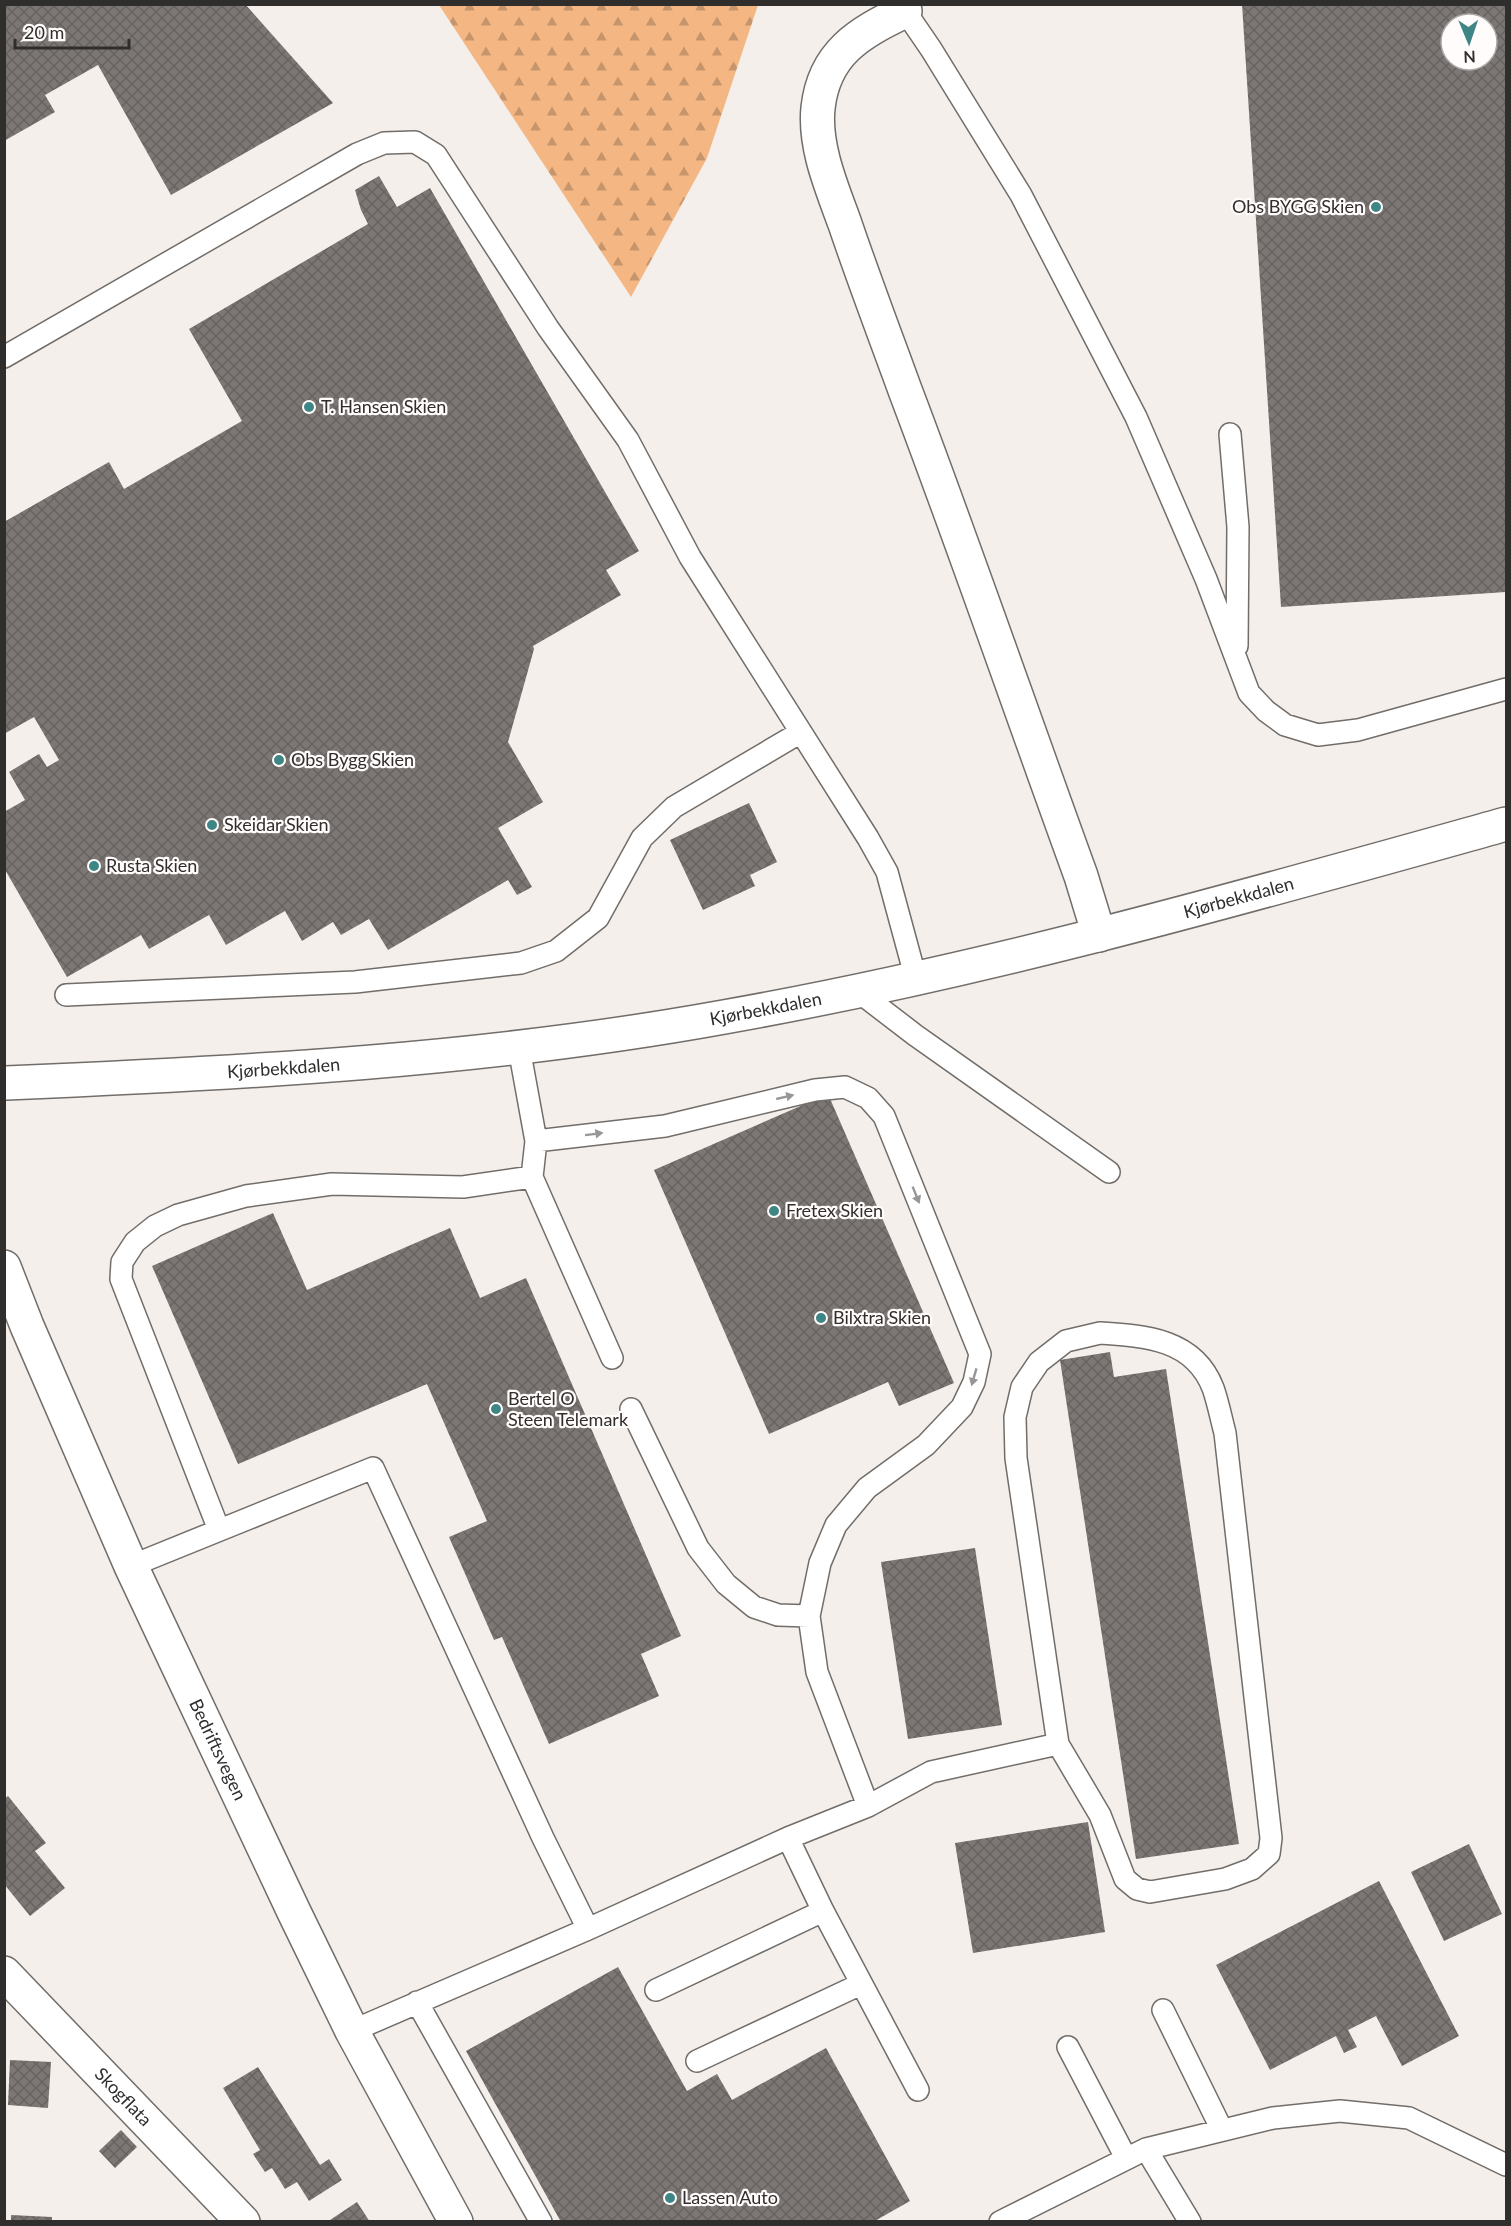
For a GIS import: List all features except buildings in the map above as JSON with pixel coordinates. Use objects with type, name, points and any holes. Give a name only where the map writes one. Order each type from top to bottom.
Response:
[{"type":"street","points":[[905,8],[868,29],[844,48],[824,77],[818,110],[820,143],[829,178],[863,278],[931,458],[1073,854],[1099,935]]},
{"type":"street","name":"Kjørbekkdalen","points":[[5,1082],[253,1072],[519,1048],[723,1018],[859,992],[1099,935],[1506,824]]},
{"type":"street","name":"Bedriftsvegen","points":[[4,1267],[27,1326],[131,1566],[294,1912],[352,2031],[456,2222]]},
{"type":"street","name":"Skogflata","points":[[4,1973],[243,2222]]},
{"type":"lane","points":[[905,8],[1021,195],[1136,417],[1206,579],[1249,693],[1266,711],[1286,724],[1318,735],[1358,730],[1506,689]]},
{"type":"lane","points":[[4,357],[357,154],[384,143],[415,142],[436,155],[548,328],[627,440],[690,557],[868,838],[887,872],[916,979]]},
{"type":"lane","points":[[1230,435],[1238,527],[1237,657]]},
{"type":"lane","points":[[66,995],[355,982],[521,963],[556,951],[598,918],[642,838],[674,807],[801,732]]},
{"type":"lane","points":[[859,992],[915,1035],[1109,1172]]},
{"type":"lane","points":[[519,1048],[536,1141],[532,1177],[612,1358]]},
{"type":"lane","points":[[536,1141],[664,1126],[814,1090],[845,1087],[868,1098],[884,1116],[980,1354],[974,1382],[962,1407],[926,1445],[867,1488],[836,1525],[820,1563],[809,1617],[817,1672],[868,1806]]},
{"type":"lane","points":[[219,1530],[121,1279],[122,1262],[135,1242],[155,1226],[178,1215],[246,1196],[332,1184],[463,1187],[532,1177]]},
{"type":"lane","points":[[1100,1333],[1144,1336],[1182,1348],[1202,1368],[1213,1388],[1225,1433],[1271,1838],[1269,1854],[1252,1869],[1225,1879],[1150,1892],[1137,1889],[1125,1879],[1100,1815],[1058,1744],[1016,1458],[1016,1417],[1022,1387],[1039,1362],[1066,1341],[1100,1333]]},
{"type":"lane","points":[[631,1408],[698,1548],[726,1584],[754,1607],[778,1615],[809,1617]]},
{"type":"lane","points":[[131,1566],[373,1468],[543,1838],[588,1929]]},
{"type":"lane","points":[[352,2031],[588,1929],[788,1838],[868,1806],[931,1772],[1058,1744]]},
{"type":"lane","points":[[788,1838],[823,1911],[918,2090]]},
{"type":"lane","points":[[656,1990],[823,1911]]},
{"type":"lane","points":[[697,2061],[861,1984]]},
{"type":"lane","points":[[417,2002],[541,2222]]},
{"type":"lane","points":[[1163,2010],[1222,2130]]},
{"type":"lane","points":[[1068,2047],[1126,2158]]},
{"type":"lane","points":[[1000,2222],[1146,2149],[1273,2118],[1340,2111],[1409,2118],[1506,2165]]},
{"type":"lane","points":[[1146,2149],[1190,2222]]},
{"type":"green space","points":[[439,5],[758,5],[707,158],[631,297]]},
{"type":"place","name":"Obs BYGG Skien","points":[[1376,207]]},
{"type":"place","name":"T. Hansen Skien","points":[[309,407]]},
{"type":"place","name":"Obs Bygg Skien","points":[[279,760]]},
{"type":"place","name":"Skeidar Skien","points":[[212,825]]},
{"type":"place","name":"Rusta Skien","points":[[94,866]]},
{"type":"place","name":"Fretex Skien","points":[[774,1211]]},
{"type":"place","name":"Bilxtra Skien","points":[[821,1318]]},
{"type":"place","name":"Bertel O Steen Telemark","points":[[496,1409]]},
{"type":"place","name":"Lassen Auto","points":[[670,2198]]}]
